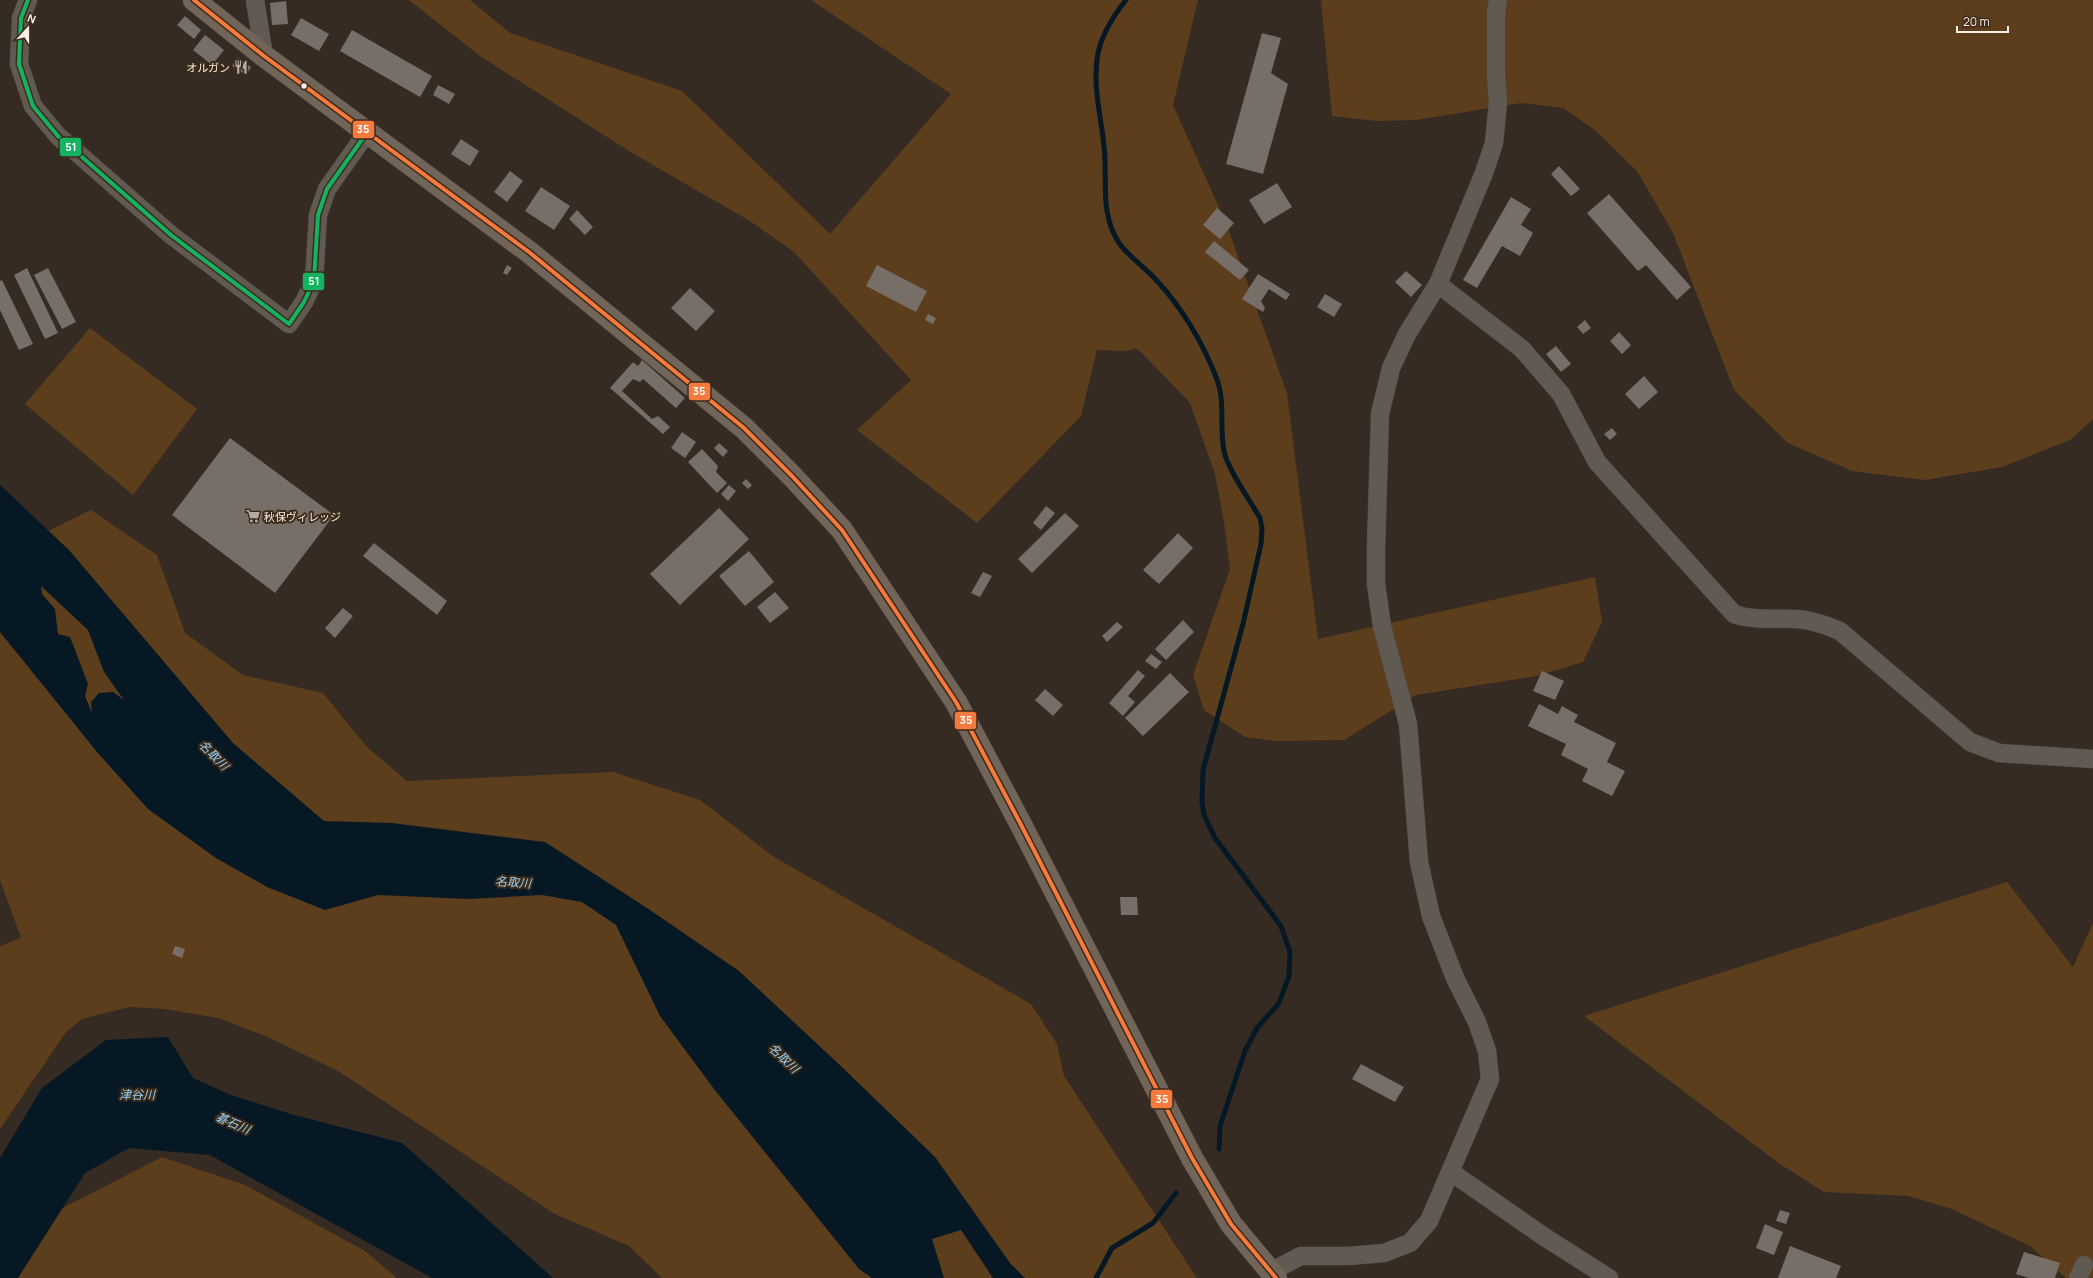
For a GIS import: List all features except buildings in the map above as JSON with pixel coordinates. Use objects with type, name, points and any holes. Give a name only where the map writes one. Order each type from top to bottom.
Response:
[{"type":"main road","points":[[194,0],[264,56],[530,252],[744,428],[792,476],[842,530],[956,702],[1022,826],[1192,1158],[1230,1224],[1273,1275]]},
{"type":"street","points":[[28,0],[21,18],[19,64],[33,106],[58,136],[171,235],[289,324],[304,302],[314,280],[318,215],[327,189],[368,132]]},
{"type":"street","points":[[255,0],[264,56]]},
{"type":"street","points":[[1273,1275],[1301,1256],[1348,1256],[1384,1253],[1410,1243],[1429,1221],[1490,1079],[1487,1051],[1477,1022],[1455,978],[1431,916],[1419,862],[1408,724],[1382,626],[1376,584],[1380,414],[1391,368],[1407,334],[1438,284],[1484,173],[1494,143],[1498,102],[1496,12],[1498,0]]},
{"type":"street","points":[[1438,284],[1522,349],[1561,394],[1597,462],[1734,614],[1751,618],[1799,619],[1827,625],[1840,631],[1970,742],[1998,753],[2093,760]]},
{"type":"street","points":[[1451,1172],[1543,1236],[1609,1278]]},
{"type":"shaded area","points":[[409,0],[470,0],[510,33],[682,91],[830,234],[951,94],[811,0],[1198,0],[1173,105],[1226,223],[1287,393],[1318,639],[1595,577],[1602,622],[1583,662],[1537,676],[1416,695],[1344,740],[1275,741],[1245,737],[1204,710],[1193,675],[1230,569],[1224,522],[1215,474],[1190,403],[1143,354],[1136,348],[1127,351],[1097,350],[1081,416],[977,523],[857,430],[911,380],[794,252],[750,221],[632,153],[480,56]]},
{"type":"shaded area","points":[[1321,0],[2093,0],[2093,419],[2070,440],[2002,467],[1925,480],[1852,471],[1788,443],[1734,390],[1673,233],[1637,171],[1595,130],[1563,108],[1521,103],[1416,120],[1377,121],[1332,116]]},
{"type":"shaded area","points":[[90,328],[197,409],[133,495],[25,404]]},
{"type":"shaded area","points":[[91,510],[157,555],[185,633],[243,675],[323,693],[367,747],[407,781],[613,772],[700,800],[774,857],[1031,1004],[1057,1044],[1064,1076],[1197,1278],[662,1278],[629,1246],[555,1214],[338,1071],[268,1037],[218,1018],[165,1009],[129,1007],[82,1019],[66,1032],[0,1129],[0,946],[21,938],[0,880],[0,540],[22,544]]},
{"type":"shaded area","points":[[2007,882],[2073,967],[2093,923],[2093,1278],[2066,1278],[2030,1246],[1952,1209],[1908,1196],[1824,1192],[1780,1164],[1584,1016]]},
{"type":"shaded area","points":[[162,1157],[245,1185],[365,1251],[397,1278],[0,1278],[0,1265],[55,1212]]},
{"type":"water","name":"名取川","points":[[0,485],[69,550],[233,743],[324,821],[392,823],[545,842],[647,908],[739,971],[843,1068],[935,1157],[1010,1263],[1025,1278],[993,1278],[961,1230],[932,1239],[944,1278],[872,1278],[859,1269],[714,1089],[660,1016],[616,925],[582,902],[542,895],[469,899],[378,895],[325,910],[267,887],[216,858],[148,809],[97,752],[0,632]],"holes":[[[41,586],[88,630],[104,672],[124,700],[113,692],[99,693],[91,702],[92,713],[85,696],[88,684],[70,637],[58,634],[55,609],[42,594]]]},
{"type":"water","name":"津谷川","points":[[168,1037],[193,1078],[231,1095],[294,1115],[402,1143],[553,1278],[432,1278],[210,1155],[129,1148],[85,1173],[18,1278],[0,1278],[0,1158],[42,1088],[106,1040]]},
{"type":"waterway","points":[[1126,0],[1105,32],[1098,53],[1096,65],[1096,88],[1104,146],[1106,196],[1109,220],[1119,243],[1167,292],[1191,326],[1205,351],[1216,377],[1221,395],[1222,433],[1226,459],[1260,518],[1262,528],[1261,544],[1243,624],[1203,770],[1202,802],[1204,815],[1215,838],[1281,926],[1290,952],[1289,976],[1279,1003],[1257,1028],[1245,1051],[1220,1126],[1219,1149]]},
{"type":"waterway","points":[[1096,1278],[1112,1248],[1153,1223],[1176,1193]]},
{"type":"transit line","name":"51","points":[[28,0],[21,18],[19,64],[33,106],[58,136],[171,235],[289,324],[304,302],[314,281],[318,215],[327,189],[368,131]]},
{"type":"transit line","name":"35","points":[[194,0],[264,56],[529,252],[744,428],[792,476],[842,530],[956,702],[1018,819],[1192,1158],[1231,1224],[1276,1278]]},
{"type":"place","name":"オルガン","points":[[241,67]]},
{"type":"place","name":"秋保ヴィレッジ","points":[[253,516]]},
{"type":"water label","name":"碁石川","points":[[233,1123]]}]
